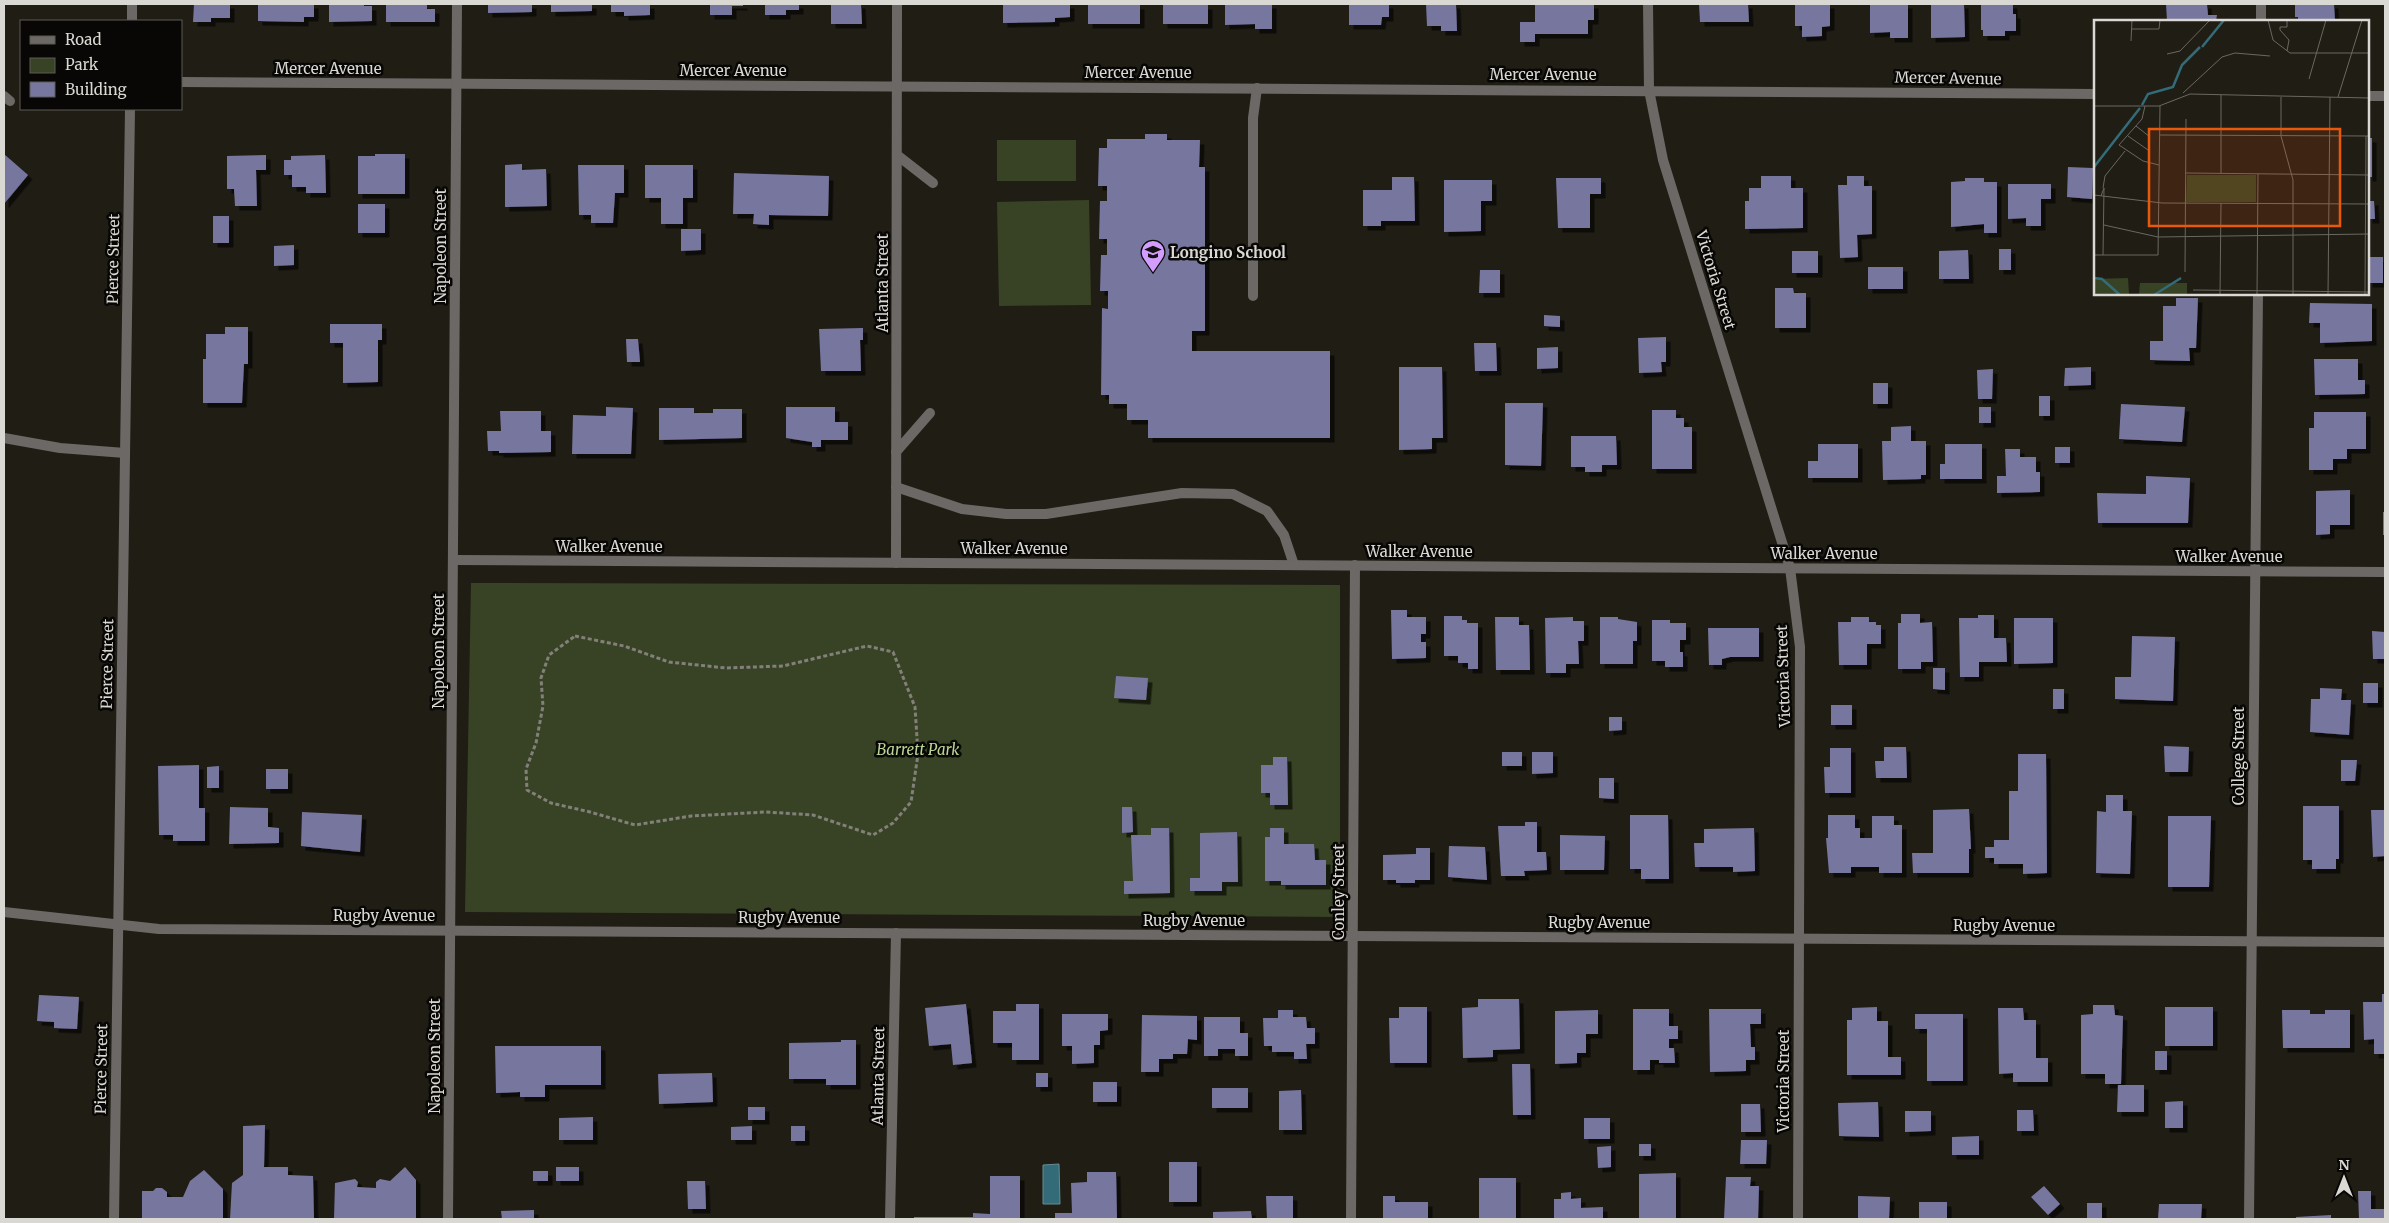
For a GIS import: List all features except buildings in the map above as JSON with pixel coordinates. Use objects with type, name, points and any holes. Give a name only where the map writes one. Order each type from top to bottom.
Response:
[{"type":"street","points":[[132,4],[132,20]]},
{"type":"street","name":"Napoleon Street","points":[[448,1219],[457,4]]},
{"type":"street","name":"Atlanta Street","points":[[896,563],[897,4]]},
{"type":"street","name":"Victoria Street","points":[[1648,4],[1649,90],[1663,160],[1790,568],[1800,647],[1798,1219]]},
{"type":"street","points":[[2261,4],[2261,20]]},
{"type":"street","name":"Mercer Avenue","points":[[182,82],[2094,94]]},
{"type":"street","points":[[1253,296],[1253,118],[1257,88]]},
{"type":"street","points":[[2369,96],[2385,96]]},
{"type":"street","name":"Pierce Street","points":[[114,1219],[130,110]]},
{"type":"street","points":[[897,155],[933,183]]},
{"type":"street","name":"College Street","points":[[2249,1219],[2258,295]]},
{"type":"street","points":[[896,452],[930,413]]},
{"type":"street","points":[[4,438],[60,448],[125,453]]},
{"type":"street","points":[[896,487],[962,509],[1006,514],[1046,514],[1182,493],[1233,494],[1267,511],[1284,534],[1294,565]]},
{"type":"street","name":"Walker Avenue","points":[[454,560],[2385,572]]},
{"type":"street","name":"Conley Street","points":[[1351,1219],[1355,565]]},
{"type":"street","name":"Rugby Avenue","points":[[4,912],[159,929],[2385,942]]},
{"type":"street","name":"Atlanta Street","points":[[890,1219],[896,933]]},
{"type":"path","points":[[575,636],[624,646],[669,662],[726,668],[783,666],[867,646],[893,652],[915,707],[918,754],[912,802],[893,823],[873,834],[813,815],[766,812],[691,816],[635,825],[551,803],[527,790],[526,769],[536,742],[542,706],[541,678],[549,655],[575,636]]},
{"type":"green space","points":[[997,140],[1076,140],[1076,181],[997,181]]},
{"type":"green space","points":[[1089,200],[1091,305],[999,306],[997,202]]},
{"type":"green space","name":"Barrett Park","points":[[471,583],[1340,585],[1340,917],[465,912]]},
{"type":"water","points":[[1059,1164],[1060,1204],[1043,1204],[1043,1165]]},
{"type":"place","name":"Longino School","points":[[1153,273]]}]
